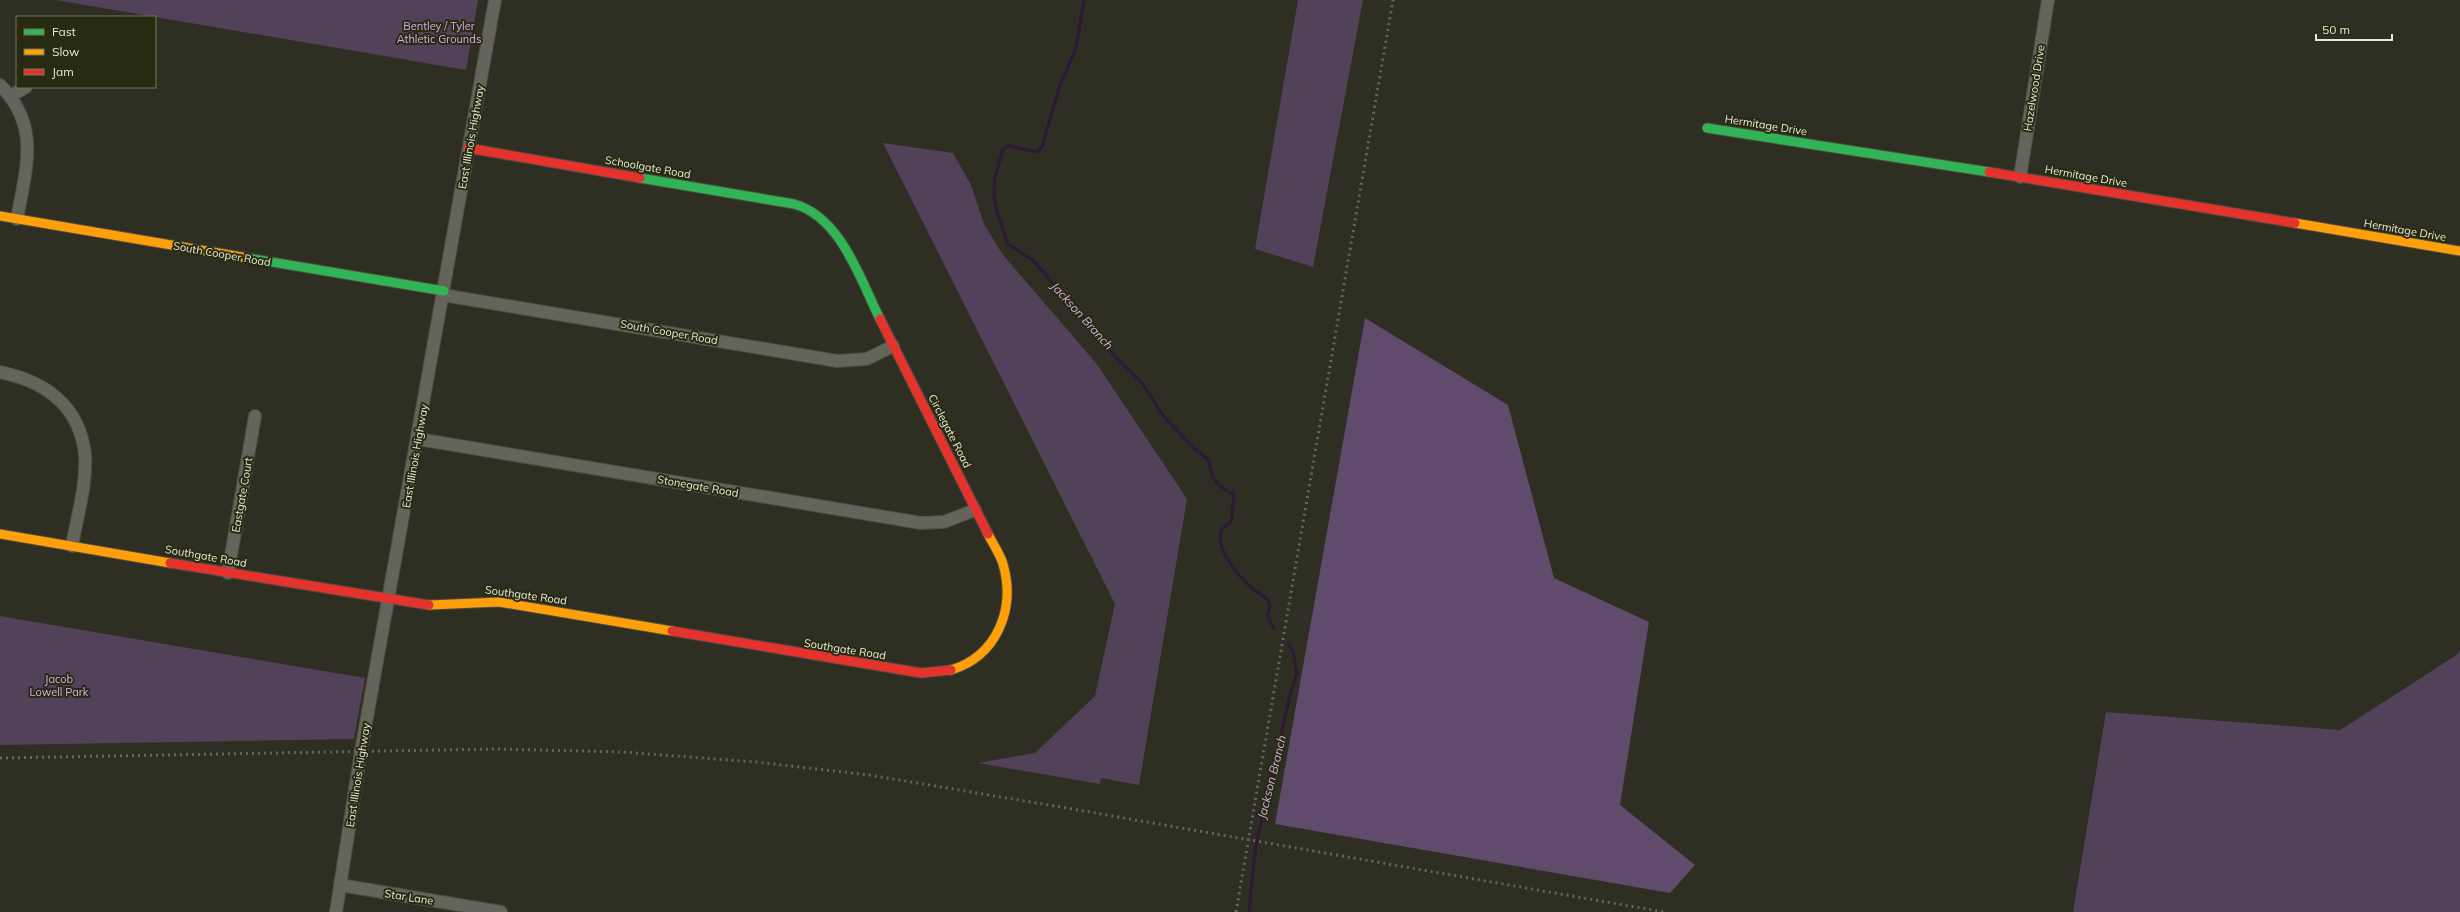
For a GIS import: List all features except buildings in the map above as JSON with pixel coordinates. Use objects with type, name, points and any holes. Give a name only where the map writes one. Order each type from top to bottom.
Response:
[{"type":"street","name":"East Illinois Highway","points":[[336,912],[361,751],[418,439],[468,148],[496,0]]},
{"type":"street","name":"Hazelwood Drive","points":[[2020,177],[2048,0]]},
{"type":"street","points":[[0,85],[12,96],[27,127],[29,158],[17,219]]},
{"type":"street","points":[[12,96],[24,88]]},
{"type":"street","name":"Hermitage Drive","points":[[1707,128],[2020,177],[2460,251]]},
{"type":"street","name":"Schoolgate Road","points":[[468,148],[794,204],[821,216]]},
{"type":"street","name":"South Cooper Road","points":[[0,216],[837,361],[867,358],[893,346]]},
{"type":"street","name":"Circlegate Road","points":[[821,216],[838,236],[1003,563],[1009,593],[1007,612],[1000,632],[992,645],[974,660]]},
{"type":"street","points":[[0,372],[39,384],[51,392],[70,413],[79,430],[85,455],[84,479],[72,546]]},
{"type":"street","name":"Eastgate Court","points":[[228,573],[256,416]]},
{"type":"street","name":"Stonegate Road","points":[[418,439],[921,523],[944,522],[975,510]]},
{"type":"street","name":"Southgate Road","points":[[0,534],[425,605],[480,600],[499,602],[921,674],[947,672],[974,660]]},
{"type":"street","name":"Star Lane","points":[[340,885],[501,912]]},
{"type":"green space","name":"Bentley / Tyler Athletic Grounds","points":[[56,0],[478,0],[466,70]]},
{"type":"green space","points":[[1298,0],[1363,0],[1313,267],[1255,249]]},
{"type":"green space","points":[[883,143],[953,153],[971,185],[984,224],[1003,255],[1096,363],[1187,499],[1139,785],[1101,778],[1100,784],[978,763],[1035,753],[1095,696],[1115,604]]},
{"type":"green space","name":"Jacob Lowell Park","points":[[0,616],[365,678],[354,739],[0,745]]},
{"type":"green space","points":[[2460,651],[2460,912],[2073,912],[2106,712],[2340,730],[2455,656]]},
{"type":"shaded area","points":[[1365,318],[1508,405],[1554,578],[1649,622],[1620,805],[1695,865],[1670,893],[1275,824]]},
{"type":"waterway","name":"Jackson Branch","points":[[1084,0],[1076,48],[1059,88],[1042,147],[1036,152],[1009,146],[1003,149],[995,178],[994,196],[996,209],[1008,244],[1033,260],[1118,360],[1142,383],[1164,417],[1195,449],[1209,460],[1211,472],[1216,482],[1234,494],[1231,522],[1222,529],[1220,537],[1221,545],[1229,562],[1235,570],[1248,585],[1268,601],[1270,607],[1267,616],[1274,628]]},
{"type":"waterway","name":"Jackson Branch","points":[[1249,912],[1258,835],[1265,810],[1290,694],[1297,674],[1293,651],[1289,645]]},
{"type":"railway","points":[[1236,912],[1393,0]]},
{"type":"railway","points":[[0,758],[495,749],[622,752],[756,762],[869,775],[1664,912]]},
{"type":"traffic: fast","points":[[1707,128],[1989,172]]},
{"type":"traffic: fast","points":[[640,178],[794,204],[810,211],[824,222],[837,236],[847,251],[880,319]]},
{"type":"traffic: fast","points":[[242,257],[444,291]]},
{"type":"traffic: slow","points":[[0,216],[242,257]]},
{"type":"traffic: slow","points":[[2295,223],[2460,251]]},
{"type":"traffic: slow","points":[[0,534],[170,563]]},
{"type":"traffic: slow","points":[[951,670],[967,663],[980,654],[991,642],[999,629],[1004,614],[1007,598],[1003,564],[988,534]]},
{"type":"traffic: slow","points":[[429,605],[499,602],[672,631]]},
{"type":"traffic: jam","points":[[468,148],[640,178]]},
{"type":"traffic: jam","points":[[1989,172],[2295,223]]},
{"type":"traffic: jam","points":[[880,319],[988,534]]},
{"type":"traffic: jam","points":[[170,563],[429,605]]},
{"type":"traffic: jam","points":[[672,631],[921,673],[951,670]]}]
